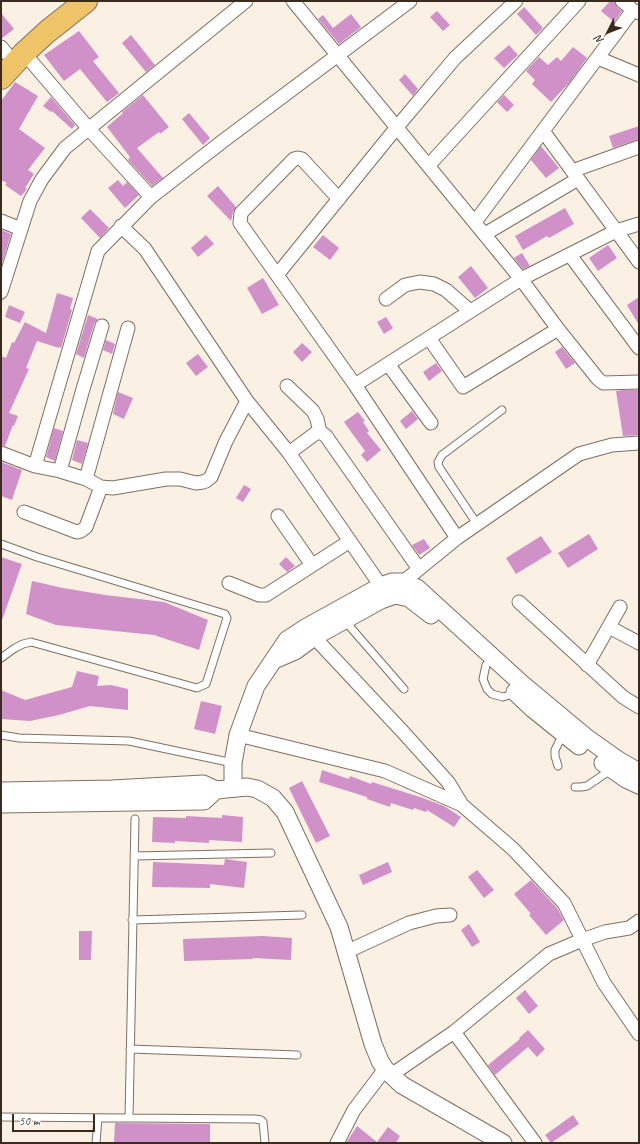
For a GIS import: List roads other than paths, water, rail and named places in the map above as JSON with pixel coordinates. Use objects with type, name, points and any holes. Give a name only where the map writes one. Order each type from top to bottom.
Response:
[{"type":"highway","points":[[1,78],[8,53],[66,1]]},
{"type":"highway","points":[[8,53],[48,31],[86,1]]},
{"type":"street","points":[[1,292],[30,201],[42,179],[65,148],[246,1]]},
{"type":"street","points":[[293,1],[485,234],[598,379],[603,383],[639,382]]},
{"type":"street","points":[[35,466],[98,251],[121,226],[152,197],[223,141],[410,1]]},
{"type":"street","points":[[276,275],[397,127],[456,58],[516,1]]},
{"type":"street","points":[[429,166],[579,1]]},
{"type":"street","points":[[474,222],[598,58],[636,12],[622,1]]},
{"type":"street","points":[[8,53],[89,129],[152,197]]},
{"type":"street","points":[[598,58],[639,75]]},
{"type":"street","points":[[543,131],[639,262]]},
{"type":"street","points":[[485,234],[575,175],[639,147]]},
{"type":"street","points":[[339,199],[302,159],[298,158],[294,159],[241,213],[240,223],[355,385],[456,538]]},
{"type":"street","points":[[1,221],[21,229]]},
{"type":"street","points":[[355,385],[521,279],[616,231],[639,224]]},
{"type":"street","points":[[121,226],[145,249],[247,401],[289,453],[350,541],[393,587],[422,607],[516,693],[563,734],[584,750],[615,764],[639,772]]},
{"type":"street","points":[[570,255],[639,348]]},
{"type":"street","points":[[386,299],[405,285],[420,282],[434,284],[446,290],[470,311]]},
{"type":"street","points":[[60,471],[102,326]]},
{"type":"street","points":[[86,479],[128,328]]},
{"type":"street","points":[[429,338],[462,387],[558,329]]},
{"type":"street","points":[[388,364],[431,423]]},
{"type":"street","points":[[287,386],[313,411],[318,419],[320,432],[326,436],[419,569]]},
{"type":"street","points":[[1,453],[35,466],[60,471],[86,479],[101,487],[112,488],[166,479],[180,479],[196,483],[206,481],[211,477],[226,441],[247,401]]},
{"type":"street","points":[[289,453],[316,433],[320,432]]},
{"type":"street","points":[[1,804],[204,801],[224,789],[233,763],[238,735],[256,686],[274,660],[294,651],[311,632],[393,587],[419,569],[456,538],[579,454],[612,445],[639,443]]},
{"type":"street","points":[[24,512],[77,532],[81,531],[86,527],[101,487]]},
{"type":"street","points":[[278,516],[312,565]]},
{"type":"street","points":[[229,583],[259,596],[266,595],[350,541]]},
{"type":"street","points":[[311,632],[344,621],[381,600],[393,587],[417,588],[521,683],[587,738],[615,764],[626,779],[639,785]]},
{"type":"street","points":[[519,602],[587,665],[624,697],[639,707]]},
{"type":"street","points":[[587,665],[620,607]]},
{"type":"street","points":[[609,627],[639,643]]},
{"type":"street","points":[[311,632],[448,782],[462,805]]},
{"type":"street","points":[[238,735],[385,771],[462,805],[513,849],[564,903],[604,983],[639,1034]]},
{"type":"street","points":[[1,791],[112,789],[203,784],[224,789],[257,789],[273,798],[285,812],[339,927],[373,1044],[380,1061],[388,1072],[402,1085],[503,1143]]},
{"type":"street","points":[[346,952],[409,923],[436,916],[450,915]]},
{"type":"street","points":[[337,1143],[354,1110],[388,1072],[454,1032],[549,954],[605,932],[630,928],[639,921]]},
{"type":"street","points":[[454,1032],[535,1143]]},
{"type":"lane","points":[[477,524],[439,467],[438,462],[442,455],[502,410]]},
{"type":"lane","points":[[1,544],[37,557],[225,614],[227,618],[206,684],[196,688],[31,642],[15,648],[1,658]]},
{"type":"lane","points":[[344,621],[404,689]]},
{"type":"lane","points":[[558,766],[555,750],[563,734]]},
{"type":"lane","points":[[1,735],[19,738],[129,741],[233,763]]},
{"type":"lane","points":[[576,787],[587,786],[615,764]]},
{"type":"lane","points":[[129,1118],[134,819]]},
{"type":"lane","points":[[134,856],[271,853]]},
{"type":"lane","points":[[132,920],[302,915]]},
{"type":"lane","points":[[130,1049],[296,1055]]},
{"type":"lane","points":[[1,1116],[255,1119],[263,1122],[265,1143]]},
{"type":"lane","points":[[96,1143],[98,1118]]}]
